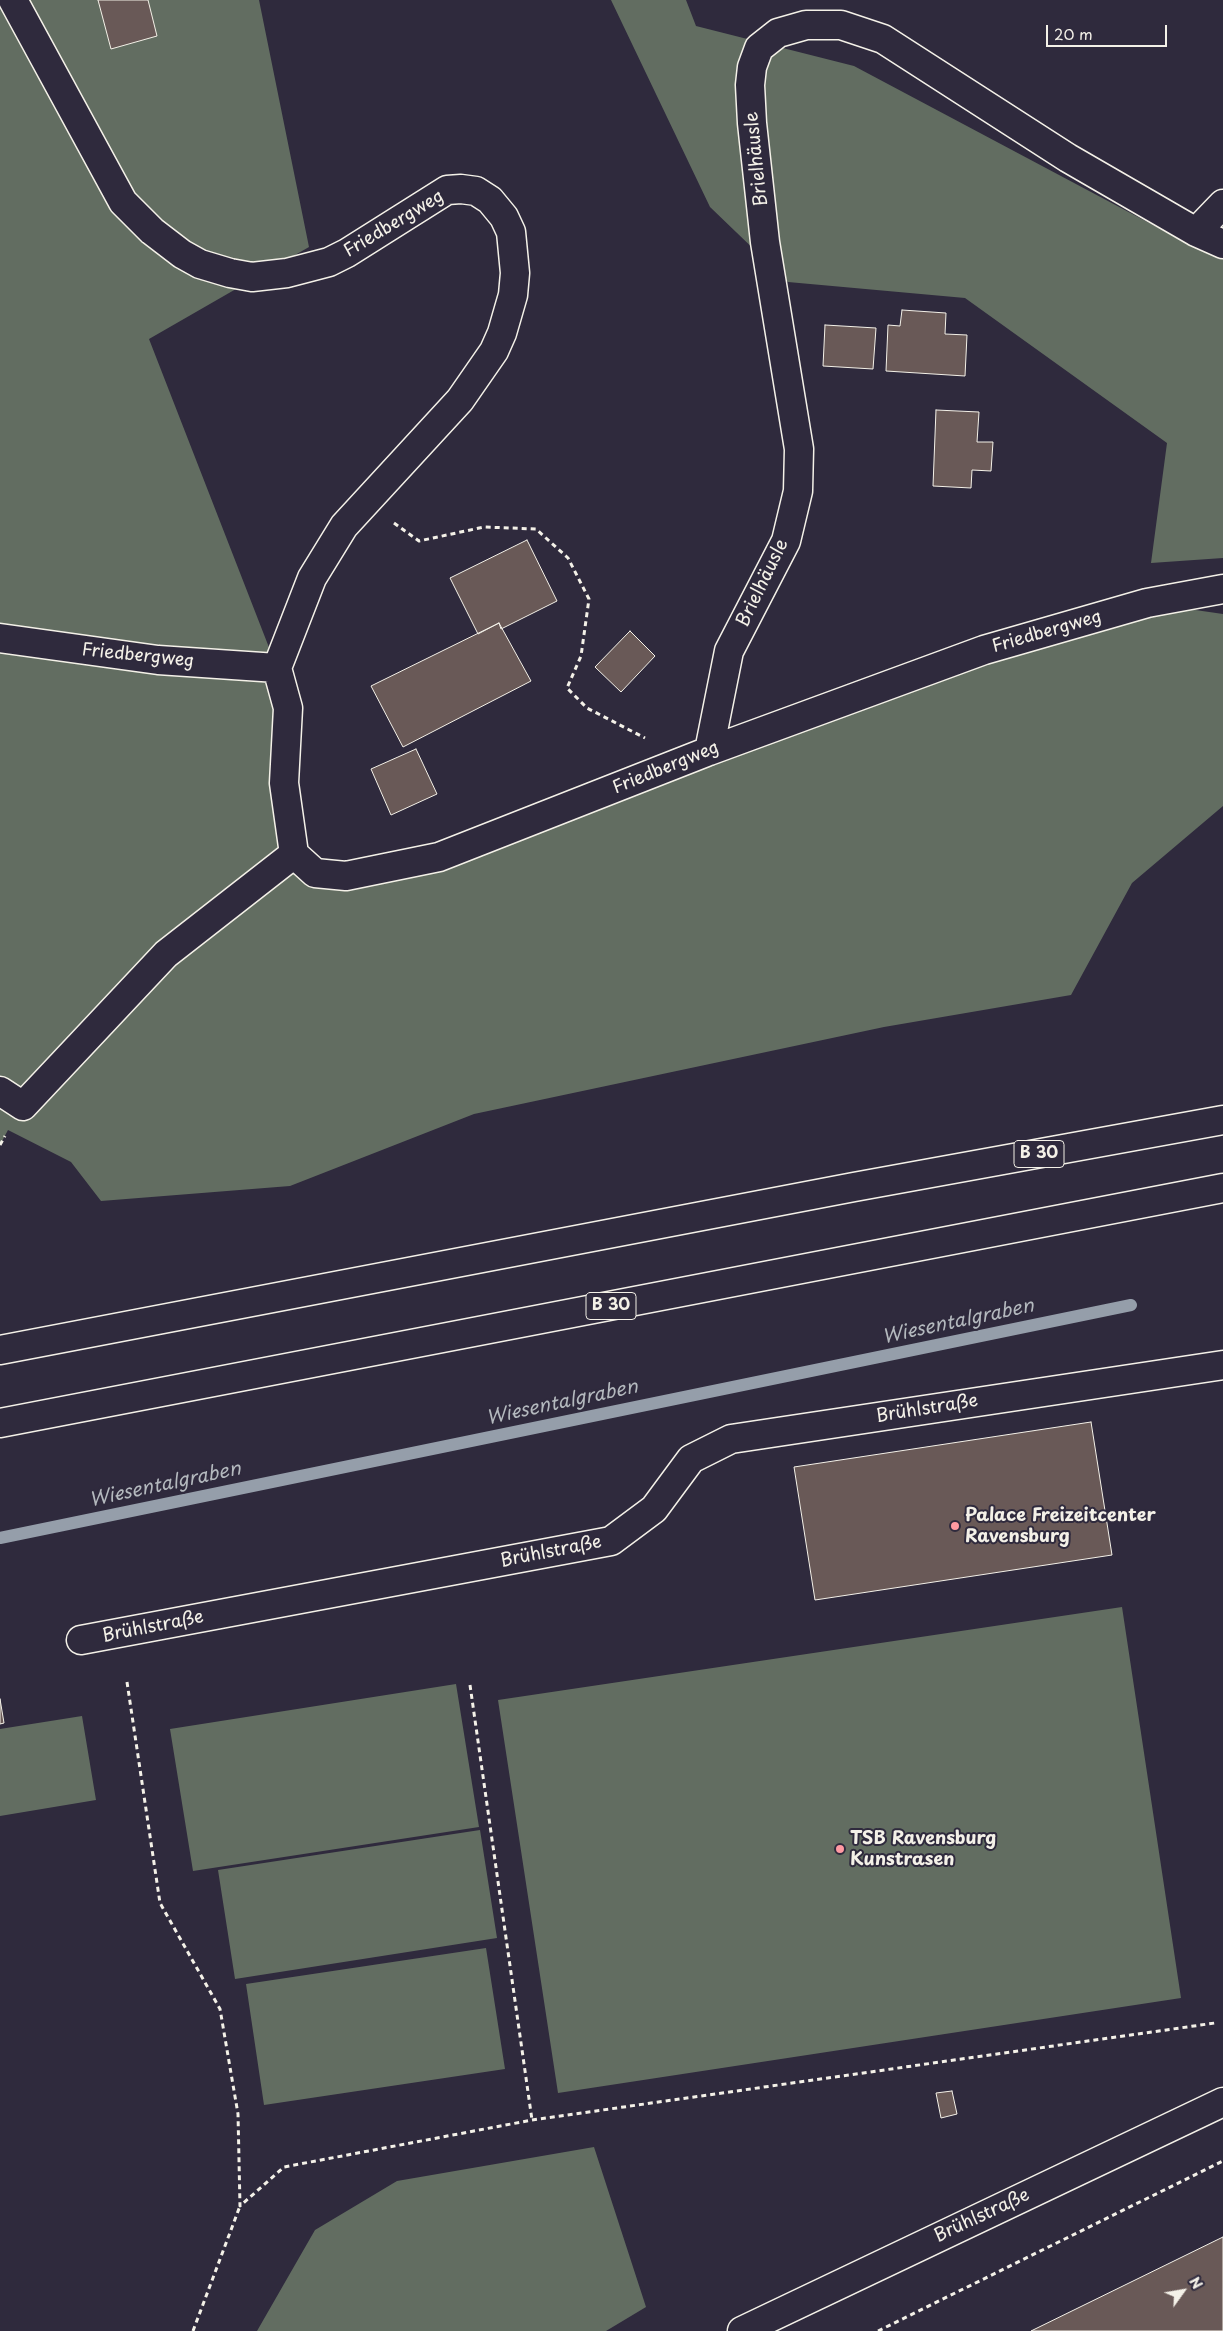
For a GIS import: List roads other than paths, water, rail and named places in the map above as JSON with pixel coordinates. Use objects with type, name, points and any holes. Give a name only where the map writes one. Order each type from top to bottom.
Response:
[{"type":"main road","name":"Friedbergweg","points":[[0,638],[158,660],[277,668],[312,578],[344,526],[460,400],[481,372],[502,333],[512,295],[515,273],[511,232],[504,217],[490,200],[476,191],[460,189],[447,190],[347,253],[329,262],[286,273],[252,277],[200,264],[152,231],[123,202],[13,0]]},
{"type":"main road","name":"Brielhäusle","points":[[699,756],[729,651],[786,541],[798,491],[799,449],[765,242],[752,124],[750,85],[752,67],[759,48],[778,33],[806,25],[841,25],[883,39],[1068,158],[1196,232],[1223,244]]},
{"type":"main road","points":[[1196,232],[1223,204]]},
{"type":"main road","name":"Friedbergweg","points":[[294,854],[315,873],[346,876],[438,857],[699,756],[984,650],[1147,603],[1223,589]]},
{"type":"main road","points":[[0,1091],[23,1106],[166,954],[294,854],[284,783],[288,708],[277,668]]},
{"type":"main road","name":"B 30","points":[[0,1350],[854,1187],[1223,1120]]},
{"type":"main road","name":"B 30","points":[[0,1423],[1223,1188]]},
{"type":"main road","name":"Brühlstraße","points":[[81,1640],[612,1541],[654,1509],[691,1459],[731,1439],[1223,1365]]},
{"type":"main road","name":"Brühlstraße","points":[[742,2331],[1223,2102]]},
{"type":"waterway","name":"Wiesentalgraben","points":[[0,1538],[1131,1305]]},
{"type":"place","name":"Palace Freizeitcenter Ravensburg","points":[[955,1526]]},
{"type":"place","name":"TSB Ravensburg Kunstrasen","points":[[840,1849]]}]
